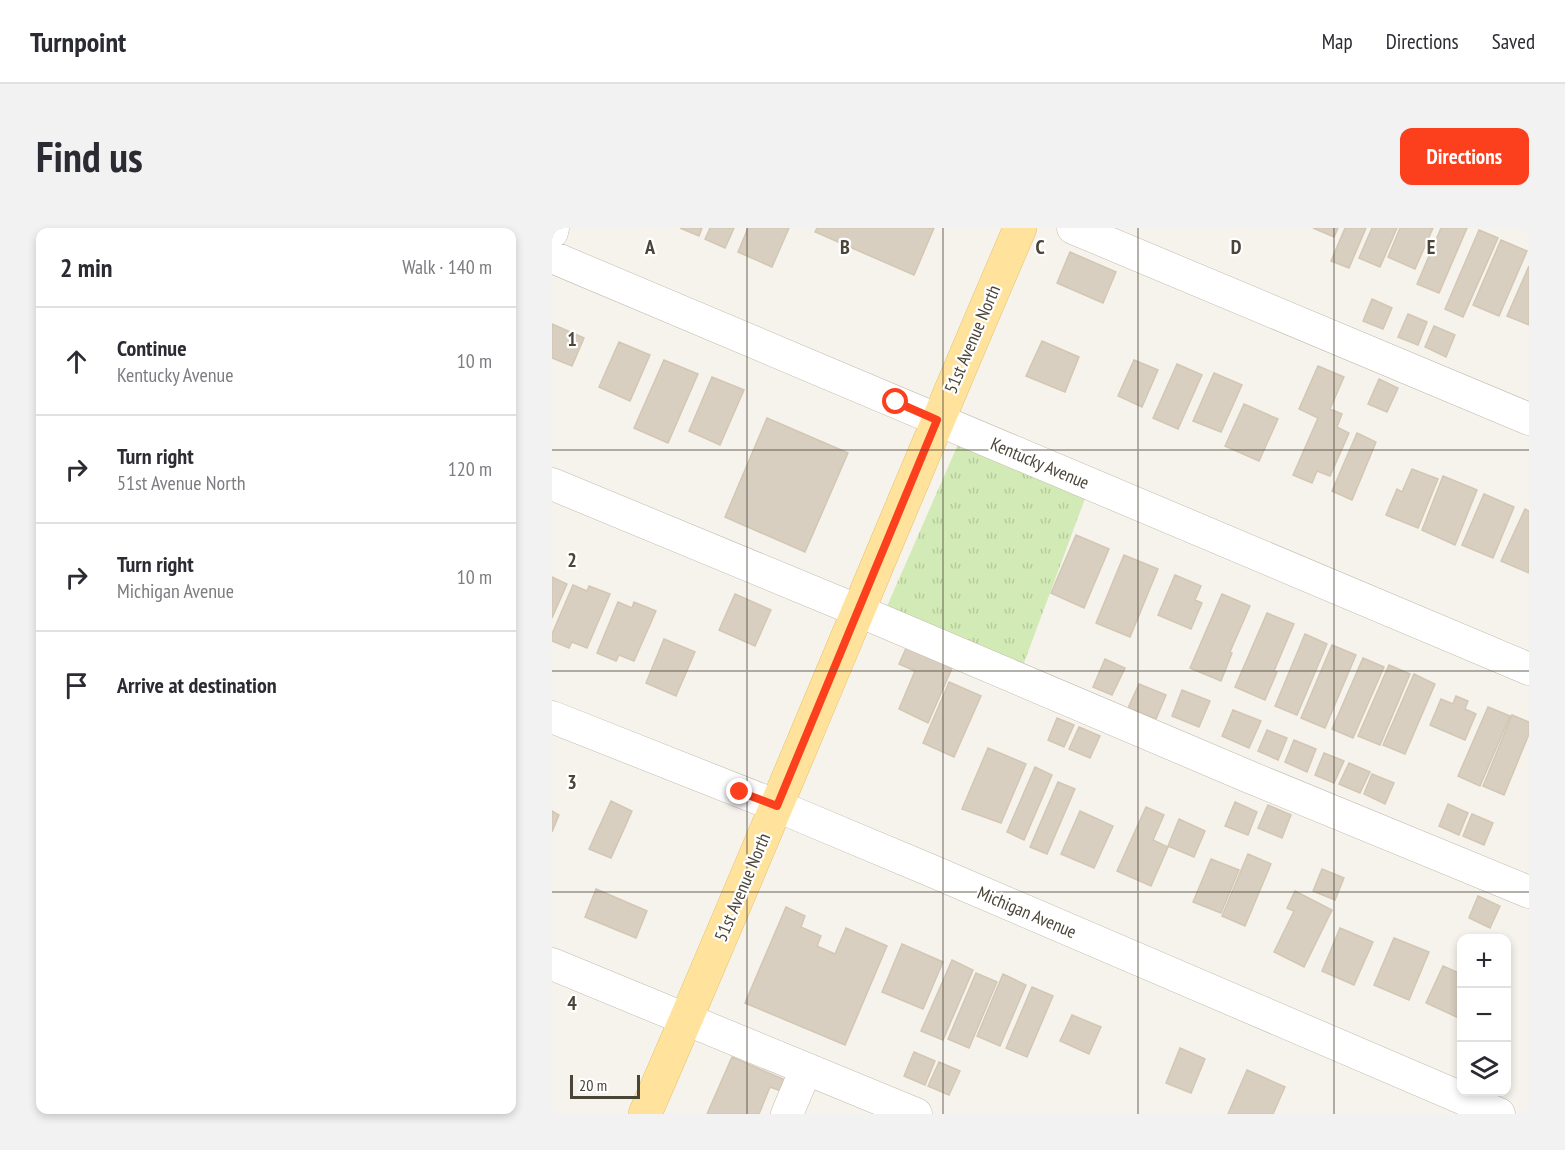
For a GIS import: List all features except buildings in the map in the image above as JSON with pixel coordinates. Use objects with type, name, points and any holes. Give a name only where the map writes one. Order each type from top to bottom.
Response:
[{"type":"main road","name":"51st Avenue North","points":[[645,1114],[1020,228]]},
{"type":"street","points":[[1073,228],[1529,419]]},
{"type":"street","name":"Kentucky Avenue","points":[[552,257],[1529,669]]},
{"type":"street","points":[[552,484],[1529,892]]},
{"type":"street","name":"Michigan Avenue","points":[[552,717],[777,806],[1499,1114]]},
{"type":"street","points":[[552,964],[916,1114]]},
{"type":"street","points":[[787,1114],[806,1069]]},
{"type":"green space","points":[[959,442],[1086,496],[1018,679],[881,620]]},
{"type":"route","points":[[740,792],[777,806],[937,420],[896,402]]}]
